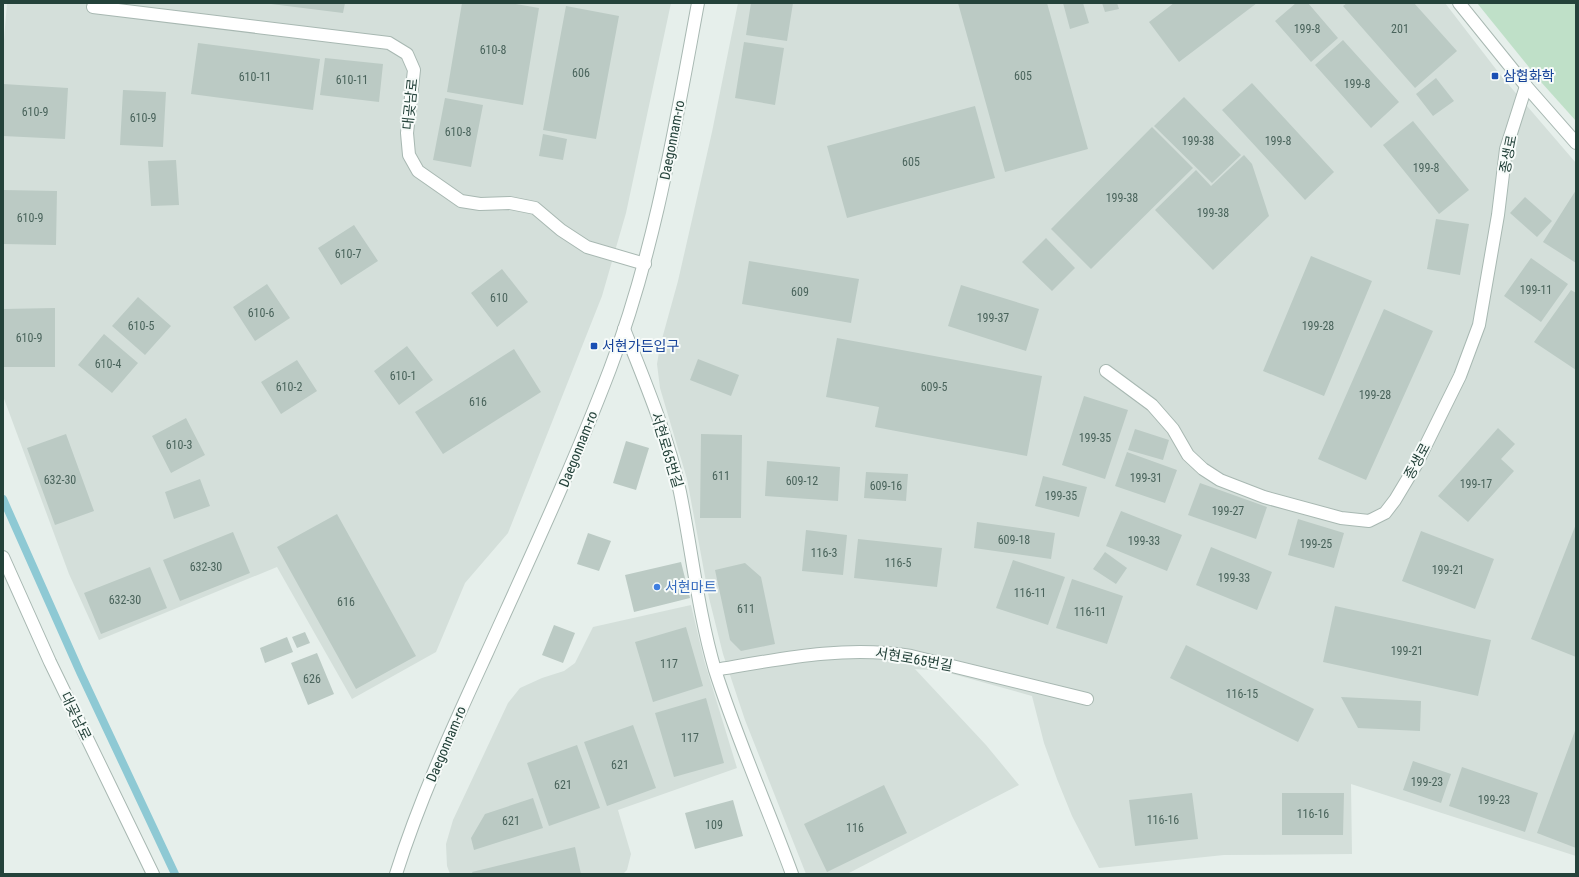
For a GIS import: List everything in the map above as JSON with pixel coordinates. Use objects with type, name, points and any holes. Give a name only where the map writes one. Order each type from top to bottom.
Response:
[{"type":"street","name":"Daegonnam-ro","points":[[396,874],[411,825],[445,743],[558,497],[610,368],[624,329],[645,264],[667,171],[698,3]]},
{"type":"street","points":[[1459,3],[1526,86],[1576,143]]},
{"type":"street","name":"대곶남로","points":[[93,7],[389,43],[407,54],[414,70],[407,133],[409,155],[418,171],[461,201],[480,204],[510,203],[535,208],[561,230],[587,247],[645,264]]},
{"type":"street","name":"종생로","points":[[1106,371],[1152,405],[1174,428],[1188,455],[1203,469],[1220,480],[1264,497],[1341,518],[1369,521],[1385,513],[1395,500],[1416,465],[1460,376],[1479,325],[1498,215],[1506,149],[1526,86]]},
{"type":"street","name":"서현로65번길","points":[[624,329],[671,455],[680,491],[704,624],[715,670],[734,725],[792,874]]},
{"type":"street","name":"대곶남로","points":[[3,557],[50,662],[153,874]]},
{"type":"street","name":"서현로65번길","points":[[715,670],[803,656],[860,651],[883,651],[911,656],[1087,699]]},
{"type":"shaded area","points":[[7,3],[671,3],[626,213],[602,296],[508,533],[465,583],[436,652],[352,699],[277,567],[99,640],[69,574],[3,396],[3,52]]},
{"type":"shaded area","points":[[738,3],[1445,3],[1502,77],[1576,163],[1576,856],[1351,784],[1352,854],[1224,855],[1099,868],[1072,816],[1057,779],[1044,743],[1032,696],[942,671],[915,669],[986,745],[1019,785],[847,874],[806,874],[745,720],[723,654],[709,598],[687,479],[660,388],[657,364],[660,346],[678,281],[712,132]]},
{"type":"shaded area","points":[[691,605],[704,660],[737,768],[618,810],[631,854],[627,870],[623,874],[450,874],[447,866],[446,844],[453,820],[508,703],[520,688],[542,678],[564,671],[575,663],[593,627]]},
{"type":"green space","points":[[1477,3],[1576,3],[1576,121],[1541,82]]},
{"type":"building","points":[[263,3],[345,3],[343,13]]},
{"type":"building","points":[[462,3],[510,3],[539,8],[523,105],[447,92]]},
{"type":"building","points":[[751,3],[793,3],[787,41],[746,35]]},
{"type":"building","points":[[958,3],[1047,3],[1088,149],[1005,172]]},
{"type":"building","points":[[1063,3],[1083,3],[1089,23],[1070,29]]},
{"type":"building","points":[[1102,3],[1117,3],[1119,9],[1105,12]]},
{"type":"building","points":[[1174,3],[1257,3],[1179,62],[1149,22]]},
{"type":"building","points":[[1296,3],[1308,3],[1338,38],[1311,62],[1275,21]]},
{"type":"building","points":[[1347,3],[1414,3],[1457,51],[1415,88],[1343,6]]},
{"type":"building","points":[[566,6],[619,16],[596,139],[543,130]]},
{"type":"building","points":[[1343,40],[1399,102],[1371,128],[1315,65]]},
{"type":"building","points":[[744,42],[784,48],[775,105],[735,98]]},
{"type":"building","points":[[198,43],[320,59],[313,110],[191,94]]},
{"type":"building","points":[[325,58],[383,64],[379,102],[320,95]]},
{"type":"building","points":[[1436,78],[1454,101],[1433,116],[1416,94]]},
{"type":"building","points":[[1252,83],[1334,172],[1305,200],[1222,110]]},
{"type":"building","points":[[3,84],[68,88],[65,139],[3,136]]},
{"type":"building","points":[[123,90],[166,92],[163,147],[120,145]]},
{"type":"building","points":[[1184,97],[1241,155],[1212,183],[1154,126]]},
{"type":"building","points":[[445,98],[483,105],[471,167],[433,160]]},
{"type":"building","points":[[975,106],[995,178],[847,218],[827,146]]},
{"type":"building","points":[[1413,121],[1469,190],[1439,214],[1383,145]]},
{"type":"building","points":[[1152,127],[1193,168],[1091,269],[1051,229]]},
{"type":"building","points":[[543,134],[567,139],[563,160],[539,156]]},
{"type":"building","points":[[1244,155],[1252,164],[1269,216],[1213,270],[1155,210],[1196,170],[1211,186]]},
{"type":"building","points":[[176,160],[179,205],[151,206],[148,161]]},
{"type":"building","points":[[3,190],[57,191],[56,245],[3,244]]},
{"type":"building","points":[[1576,190],[1576,263],[1543,242]]},
{"type":"building","points":[[1525,197],[1552,221],[1537,237],[1510,213]]},
{"type":"building","points":[[1436,219],[1469,224],[1460,275],[1427,269]]},
{"type":"building","points":[[354,225],[378,261],[341,285],[318,248]]},
{"type":"building","points":[[1046,238],[1075,268],[1052,291],[1022,262]]},
{"type":"building","points":[[1311,256],[1372,281],[1324,396],[1263,371]]},
{"type":"building","points":[[1531,258],[1568,284],[1541,322],[1504,296]]},
{"type":"building","points":[[749,261],[859,279],[851,323],[742,304]]},
{"type":"building","points":[[502,269],[528,302],[497,327],[471,293]]},
{"type":"building","points":[[267,284],[290,318],[255,341],[233,307]]},
{"type":"building","points":[[961,285],[1039,309],[1026,351],[948,326]]},
{"type":"building","points":[[1571,290],[1576,293],[1576,370],[1534,342]]},
{"type":"building","points":[[138,297],[171,326],[145,355],[112,326]]},
{"type":"building","points":[[55,308],[55,367],[3,367],[3,309]]},
{"type":"building","points":[[1384,309],[1433,331],[1366,480],[1318,459]]},
{"type":"building","points":[[104,334],[138,363],[112,393],[78,365]]},
{"type":"building","points":[[837,338],[1042,376],[1027,456],[875,427],[879,407],[826,397]]},
{"type":"building","points":[[407,346],[433,380],[399,405],[374,371]]},
{"type":"building","points":[[514,349],[541,392],[443,454],[415,412]]},
{"type":"building","points":[[698,359],[739,375],[731,396],[690,380]]},
{"type":"building","points":[[297,360],[317,391],[281,414],[261,382]]},
{"type":"building","points":[[1084,396],[1128,410],[1105,479],[1062,465]]},
{"type":"building","points":[[186,418],[205,455],[171,473],[152,436]]},
{"type":"building","points":[[1498,428],[1515,444],[1501,459],[1514,471],[1468,522],[1438,496]]},
{"type":"building","points":[[1135,429],[1169,440],[1163,460],[1128,450]]},
{"type":"building","points":[[66,434],[94,511],[55,525],[27,448]]},
{"type":"building","points":[[701,434],[742,435],[741,518],[700,518]]},
{"type":"building","points":[[626,441],[649,448],[636,490],[613,483]]},
{"type":"building","points":[[1127,452],[1177,470],[1165,503],[1115,486]]},
{"type":"building","points":[[767,461],[840,467],[838,501],[765,496]]},
{"type":"building","points":[[866,472],[908,474],[906,501],[864,498]]},
{"type":"building","points":[[1043,476],[1087,487],[1079,517],[1035,506]]},
{"type":"building","points":[[200,479],[210,506],[174,519],[165,492]]},
{"type":"building","points":[[1200,483],[1267,507],[1256,539],[1188,515]]},
{"type":"building","points":[[1121,511],[1182,535],[1167,571],[1106,546]]},
{"type":"building","points":[[337,514],[416,656],[356,689],[277,547]]},
{"type":"building","points":[[1298,519],[1344,533],[1334,568],[1288,555]]},
{"type":"building","points":[[977,522],[1055,533],[1051,559],[974,548]]},
{"type":"building","points":[[1576,524],[1576,657],[1531,639]]},
{"type":"building","points":[[806,530],[847,535],[843,575],[802,571]]},
{"type":"building","points":[[1421,531],[1494,559],[1475,609],[1402,581]]},
{"type":"building","points":[[233,532],[250,573],[180,601],[163,560]]},
{"type":"building","points":[[588,533],[611,541],[599,571],[577,564]]},
{"type":"building","points":[[858,539],[942,548],[937,587],[854,578]]},
{"type":"building","points":[[1211,547],[1272,572],[1257,610],[1196,585]]},
{"type":"building","points":[[1105,552],[1127,568],[1116,584],[1093,569]]},
{"type":"building","points":[[1013,560],[1065,577],[1048,625],[996,608]]},
{"type":"building","name":"서현마트","points":[[681,562],[690,598],[634,612],[625,575]]},
{"type":"building","points":[[745,563],[761,577],[775,644],[741,651],[730,640],[715,570]]},
{"type":"building","points":[[150,567],[167,608],[101,634],[84,593]]},
{"type":"building","points":[[1072,579],[1123,596],[1107,644],[1056,628]]},
{"type":"building","points":[[1335,606],[1491,640],[1478,696],[1323,662]]},
{"type":"building","points":[[554,625],[575,633],[563,663],[542,655]]},
{"type":"building","points":[[686,627],[703,686],[653,702],[635,642]]},
{"type":"building","points":[[305,632],[310,643],[297,648],[292,637]]},
{"type":"building","points":[[287,637],[293,652],[265,663],[260,648]]},
{"type":"building","points":[[1186,645],[1314,709],[1298,742],[1170,678]]},
{"type":"building","points":[[317,653],[334,694],[308,705],[291,663]]},
{"type":"building","points":[[1341,697],[1421,701],[1420,731],[1358,728]]},
{"type":"building","points":[[706,698],[724,763],[674,777],[655,713]]},
{"type":"building","points":[[633,725],[656,788],[607,806],[584,742]]},
{"type":"building","points":[[1576,728],[1576,848],[1537,833]]},
{"type":"building","points":[[577,745],[600,808],[549,826],[527,763]]},
{"type":"building","points":[[1413,761],[1451,774],[1441,803],[1403,790]]},
{"type":"building","points":[[1462,767],[1538,793],[1525,832],[1449,806]]},
{"type":"building","points":[[884,785],[907,833],[827,872],[804,824]]},
{"type":"building","points":[[1192,793],[1198,839],[1135,846],[1129,800]]},
{"type":"building","points":[[1282,793],[1344,793],[1343,835],[1282,835]]},
{"type":"building","points":[[533,798],[543,828],[474,850],[471,838],[485,814]]},
{"type":"building","points":[[733,800],[743,836],[695,849],[685,813]]},
{"type":"building","points":[[575,847],[581,874],[473,874],[472,872]]},
{"type":"waterway","points":[[3,499],[80,672],[175,874]]},
{"type":"place","name":"삼협화학","points":[[1495,76]]},
{"type":"place","name":"서현가든입구","points":[[594,346]]},
{"type":"place","name":"서현마트","points":[[657,587]]}]
